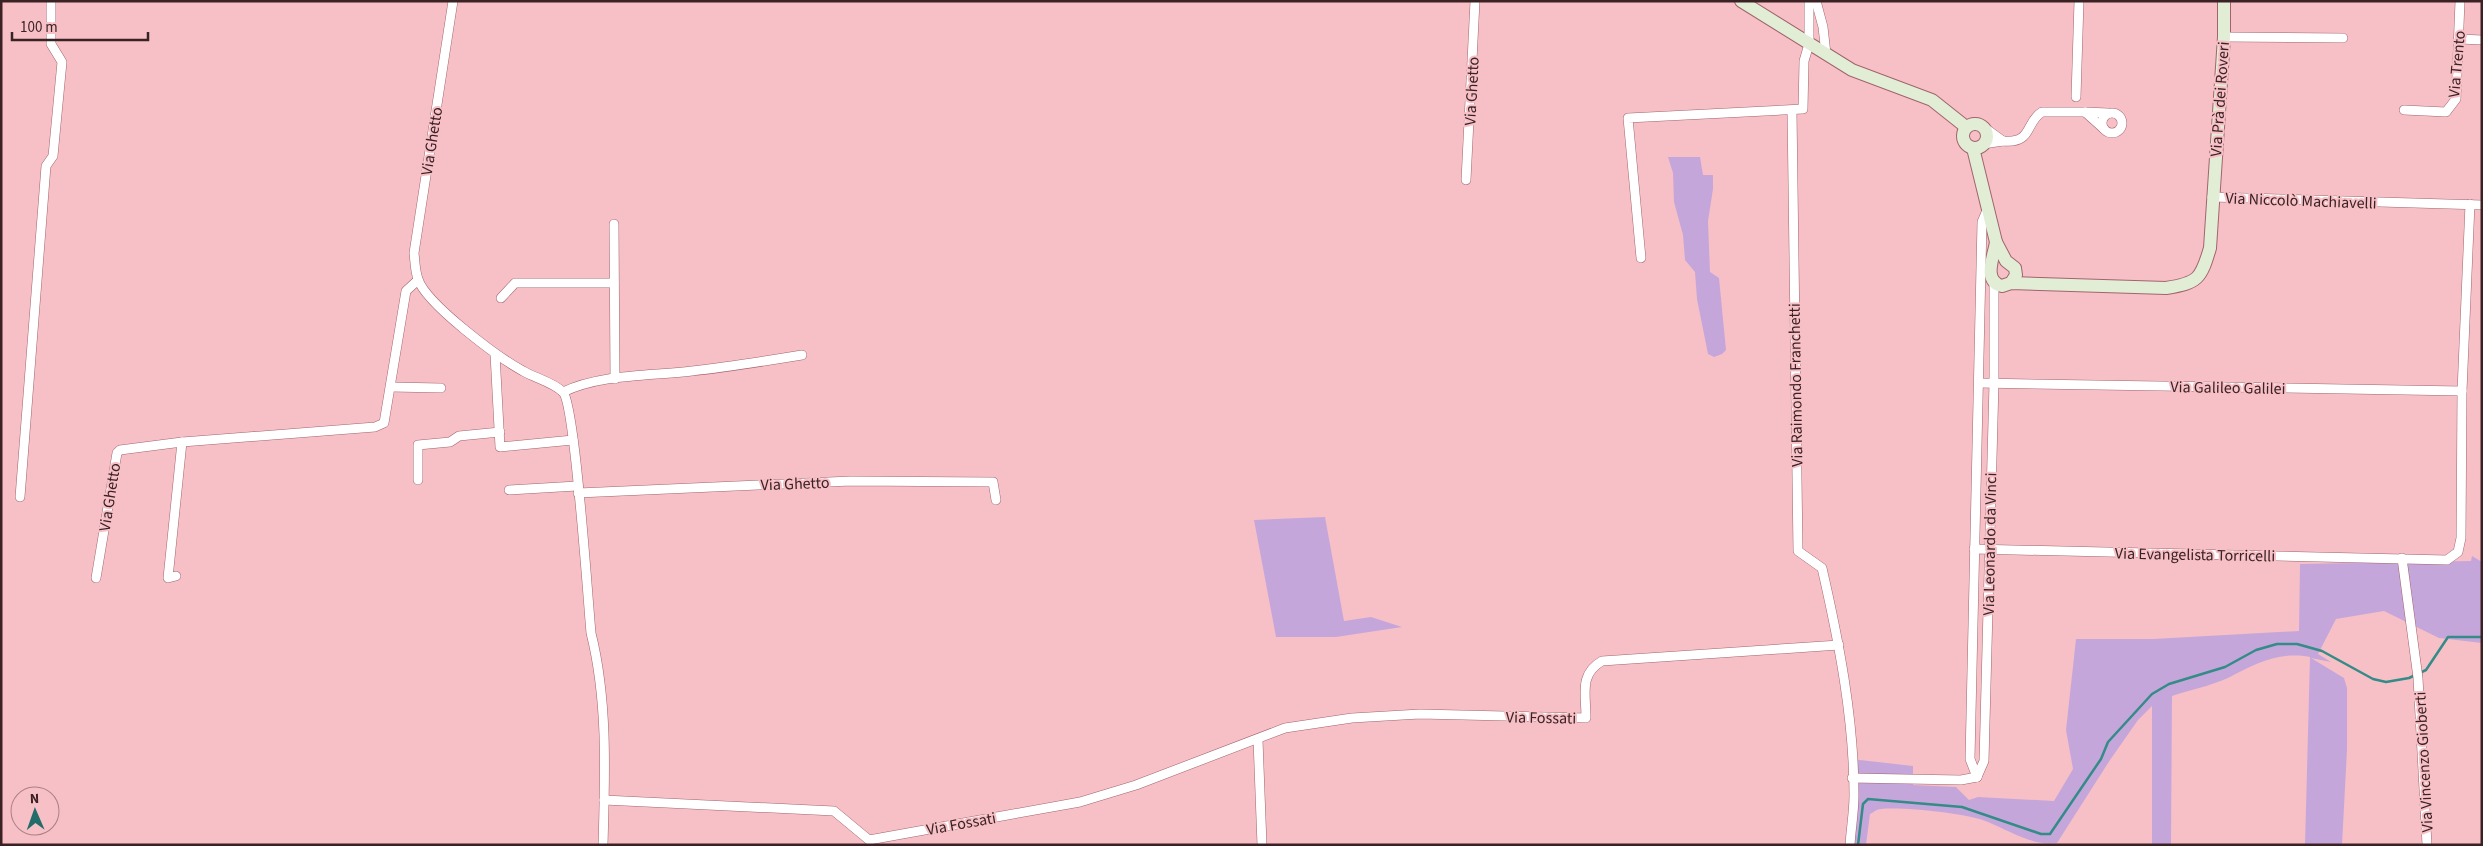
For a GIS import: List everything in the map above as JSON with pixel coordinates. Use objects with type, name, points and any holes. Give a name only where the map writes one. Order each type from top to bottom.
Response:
[{"type":"main road","points":[[1741,1],[1852,70],[1931,99],[1966,127]]},
{"type":"main road","name":"Via Prà dei Roveri","points":[[2212,197],[2224,37],[2224,1]]},
{"type":"main road","points":[[1978,146],[1964,141],[1962,134],[1966,127],[1973,123],[1982,126],[1987,134],[1978,146],[1996,242],[2006,261],[2013,265],[2007,281],[1990,272],[1993,265],[1996,242]]},
{"type":"main road","name":"Via Niccolò Machiavelli","points":[[2007,281],[2166,288],[2190,284],[2200,277],[2210,248],[2212,197]]},
{"type":"main road","points":[[1993,265],[1997,262],[2006,261]]},
{"type":"street","points":[[20,497],[46,166],[53,156],[62,62],[51,44],[51,1]]},
{"type":"street","name":"Via Ghetto","points":[[453,1],[414,253],[418,280],[429,297],[495,354],[563,392]]},
{"type":"street","name":"Via Ghetto","points":[[1466,180],[1475,1]]},
{"type":"street","points":[[1641,258],[1628,118],[1802,110],[1804,61],[1809,44],[1809,1]]},
{"type":"street","points":[[1816,1],[1823,27],[1826,54]]},
{"type":"street","points":[[2076,97],[2080,1]]},
{"type":"street","name":"Via Trento","points":[[2404,110],[2446,112],[2453,105],[2456,99],[2460,39],[2460,1]]},
{"type":"street","points":[[2224,37],[2343,38]]},
{"type":"street","points":[[2460,39],[2482,40]]},
{"type":"street","name":"Via Raimondo Franchetti","points":[[1792,111],[1798,551],[1822,568],[1840,646]]},
{"type":"street","points":[[1978,146],[2022,138],[2042,112],[2085,112],[2108,113],[2119,115],[2123,124],[2120,130],[2114,133],[2104,129],[2085,112]]},
{"type":"street","points":[[2104,129],[2102,119],[2108,113]]},
{"type":"street","points":[[1982,126],[2003,140]]},
{"type":"street","name":"Via Niccolò Machiavelli","points":[[2212,197],[2482,205]]},
{"type":"street","points":[[2462,391],[2470,204]]},
{"type":"street","points":[[1852,778],[1961,780],[1977,777],[1970,759],[1974,549],[1982,222],[1989,206]]},
{"type":"street","points":[[614,224],[614,379]]},
{"type":"street","name":"Via Ghetto","points":[[96,578],[116,453],[120,450],[182,442],[375,427],[384,423],[406,291],[418,280]]},
{"type":"street","name":"Via Leonardo da Vinci","points":[[1977,777],[1984,761],[1995,309],[2007,281]]},
{"type":"street","points":[[501,298],[515,283],[614,283]]},
{"type":"street","points":[[495,354],[500,447],[573,440]]},
{"type":"street","points":[[604,845],[601,695],[597,658],[591,633],[570,412],[563,392],[576,386],[614,379],[802,356]]},
{"type":"street","name":"Via Galileo Galilei","points":[[1979,383],[2462,391]]},
{"type":"street","points":[[391,387],[441,388]]},
{"type":"street","name":"Via Evangelista Torricelli","points":[[1974,549],[2447,560],[2458,552],[2462,538],[2462,391]]},
{"type":"street","points":[[418,480],[418,445],[450,442],[459,436],[500,432]]},
{"type":"street","points":[[176,576],[168,578],[182,442]]},
{"type":"street","name":"Via Ghetto","points":[[509,490],[851,481],[993,482],[996,500]]},
{"type":"street","name":"Via Vincenzo Gioberti","points":[[2402,558],[2418,675],[2427,845]]},
{"type":"street","points":[[1840,646],[1849,722],[1854,795],[1850,845]]},
{"type":"street","name":"Via Fossati","points":[[604,800],[834,811],[869,840],[1080,802],[1136,785],[1258,740],[1285,728],[1352,718],[1420,714],[1586,718],[1586,677],[1591,668],[1602,661],[1840,646]]},
{"type":"street","points":[[1258,740],[1262,845]]},
{"type":"shaded area","points":[[1668,157],[1700,157],[1703,175],[1713,175],[1713,189],[1708,221],[1710,272],[1719,278],[1726,350],[1714,357],[1708,354],[1697,299],[1695,272],[1685,260],[1683,235],[1674,202],[1673,173]]},
{"type":"shaded area","points":[[1325,517],[1344,621],[1371,617],[1402,627],[1336,637],[1276,637],[1254,520]]},
{"type":"shaded area","points":[[2472,556],[2482,562],[2482,643],[2439,638],[2384,611],[2336,619],[2318,654],[2331,662],[2311,658],[2344,678],[2347,688],[2347,750],[2342,845],[2305,845],[2310,657],[2287,656],[2267,660],[2221,681],[2172,696],[2171,845],[2152,845],[2152,706],[2138,720],[2110,760],[2057,843],[2030,840],[1988,822],[1965,816],[1935,811],[1880,809],[1870,814],[1866,845],[1850,845],[1851,759],[1913,766],[1913,785],[1956,787],[1969,800],[1978,797],[2054,801],[2073,769],[2066,730],[2076,639],[2153,639],[2299,631],[2300,564],[2471,561]]},
{"type":"waterway","points":[[1858,845],[1863,804],[1868,799],[1962,807],[2041,834],[2050,834],[2101,759],[2108,742],[2152,694],[2169,684],[2225,667],[2256,650],[2277,644],[2297,644],[2322,651],[2373,679],[2386,682],[2409,678],[2426,670],[2448,637],[2482,637]]}]
